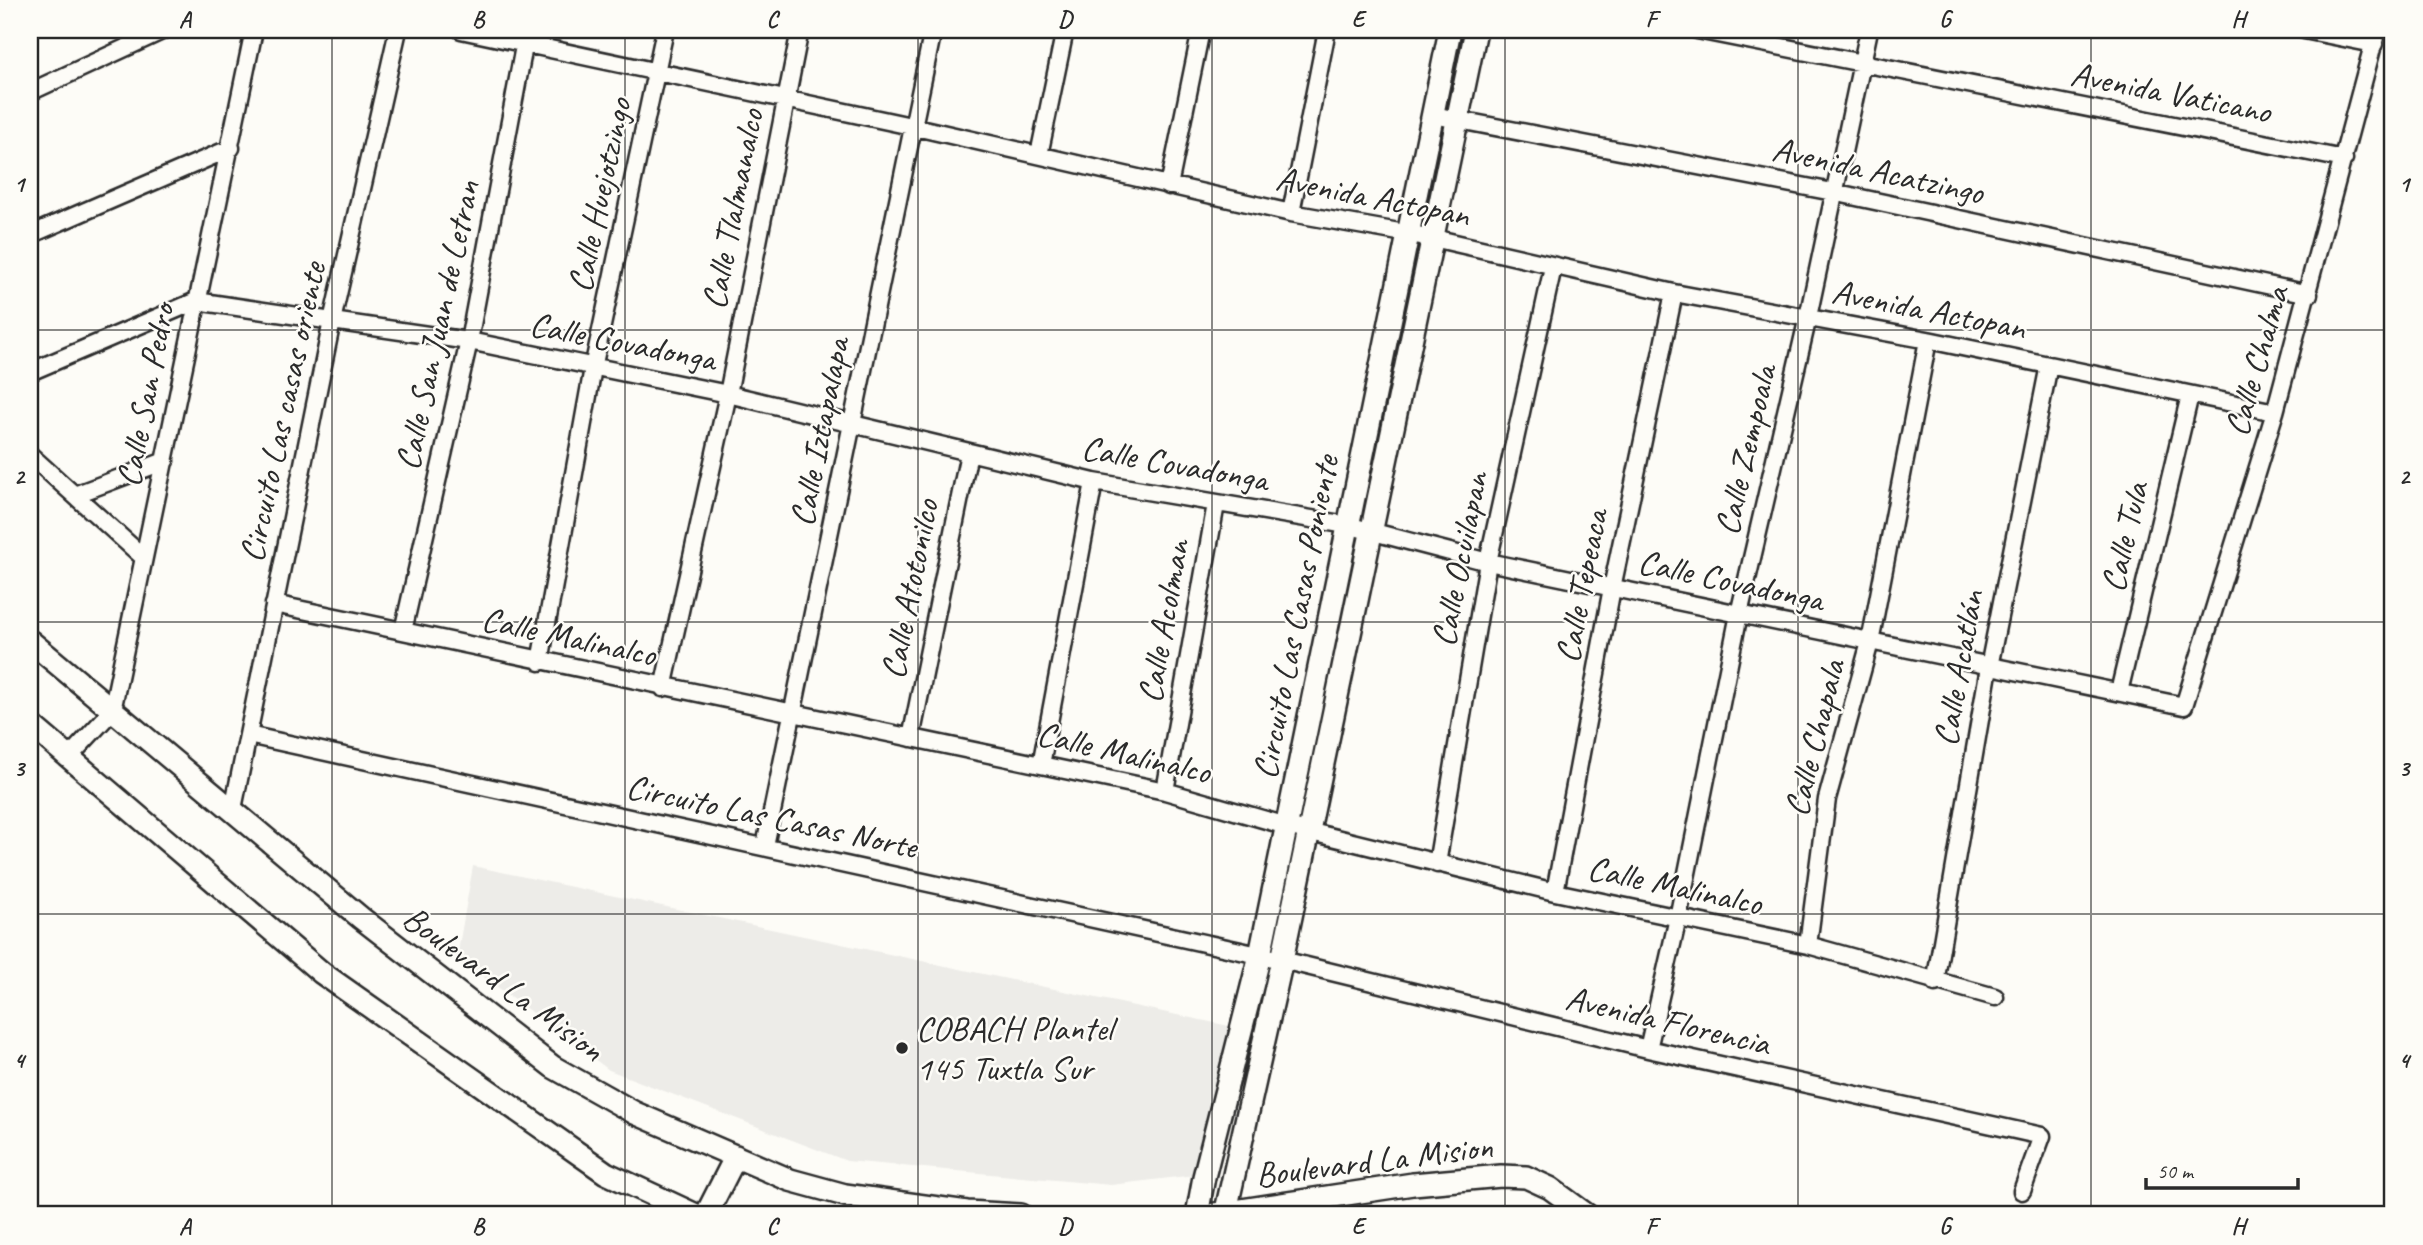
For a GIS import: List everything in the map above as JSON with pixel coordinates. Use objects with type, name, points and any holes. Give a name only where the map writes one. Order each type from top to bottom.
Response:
[{"type":"street","points":[[30,92],[164,30]]},
{"type":"street","name":"Calle San Pedro","points":[[112,710],[254,30]]},
{"type":"street","name":"Circuito Las casas oriente","points":[[233,808],[332,321],[398,30]]},
{"type":"street","name":"Avenida Actopan","points":[[461,30],[525,37],[658,71],[1291,213],[1433,238],[1674,293],[1928,340],[2275,412]]},
{"type":"street","name":"Calle Huejotzingo","points":[[540,662],[593,368],[665,30]]},
{"type":"street","name":"Calle Tlalmanalco","points":[[663,688],[728,394],[800,30]]},
{"type":"street","name":"Calle Iztapalapa","points":[[765,846],[853,426],[911,126],[933,30]]},
{"type":"street","points":[[1039,155],[1065,30]]},
{"type":"street","points":[[1169,186],[1201,30]]},
{"type":"street","points":[[1291,213],[1327,30]]},
{"type":"street","name":"Circuito Las Casas Poniente","points":[[1199,1215],[1204,1177],[1260,956],[1450,30]]},
{"type":"street","name":"Circuito Las Casas Poniente","points":[[1225,1214],[1282,960],[1476,30]]},
{"type":"street","name":"Avenida Vaticano","points":[[1697,30],[2344,159]]},
{"type":"street","name":"Calle Zempoala","points":[[1648,1049],[1678,918],[1739,614],[1808,317],[1869,30]]},
{"type":"street","points":[[2304,30],[2376,37]]},
{"type":"street","name":"Calle San Juan de Letran","points":[[403,631],[469,341],[525,37]]},
{"type":"street","name":"Calle Chalma","points":[[2183,706],[2275,412],[2309,294],[2376,37]]},
{"type":"street","name":"Avenida Acatzingo","points":[[1433,115],[1833,192],[2309,294]]},
{"type":"street","points":[[30,235],[231,148]]},
{"type":"street","name":"Calle Ocuilapan","points":[[1437,864],[1488,562],[1553,267]]},
{"type":"street","name":"Calle Tepeaca","points":[[1555,892],[1612,588],[1674,293]]},
{"type":"street","points":[[30,373],[196,301]]},
{"type":"street","name":"Calle Covadonga","points":[[196,301],[469,341],[728,394],[1094,482],[1347,525],[1488,562],[2183,706]]},
{"type":"street","name":"Calle Chapala","points":[[1808,945],[1827,799],[1870,642],[1928,340]]},
{"type":"street","name":"Calle Acatlán","points":[[1935,983],[1989,667],[2049,365]]},
{"type":"street","name":"Calle Tula","points":[[2119,692],[2190,395]]},
{"type":"street","name":"Calle Atotonilco","points":[[911,738],[969,453]]},
{"type":"street","points":[[30,455],[77,494],[143,557]]},
{"type":"street","points":[[77,494],[165,461]]},
{"type":"street","points":[[1041,765],[1094,482]]},
{"type":"street","name":"Calle Acolman","points":[[1165,791],[1216,504]]},
{"type":"street","name":"Calle Malinalco","points":[[274,604],[663,688],[1165,791],[1287,826],[1437,864],[1555,892],[1808,945],[1935,983],[1995,997]]},
{"type":"street","name":"Boulevard La Mision","points":[[30,642],[233,808],[361,918],[553,1067],[635,1113],[790,1180],[845,1195],[967,1212],[1021,1215]]},
{"type":"street","points":[[69,757],[112,710]]},
{"type":"street","points":[[30,724],[322,973],[606,1173],[696,1215]]},
{"type":"street","name":"Circuito Las Casas Norte","points":[[248,735],[1282,960]]},
{"type":"street","name":"Avenida Florencia","points":[[1282,960],[1648,1049],[2042,1136],[2022,1191]]},
{"type":"street","points":[[706,1215],[736,1156]]},
{"type":"street","name":"Boulevard La Mision","points":[[1199,1215],[1225,1214],[1413,1184],[1501,1176],[1526,1177],[1550,1188],[1587,1215]]},
{"type":"shaded area","name":"COBACH Plantel 145 Tuxtla Sur","points":[[473,866],[1229,1026],[1195,1175],[1111,1185],[847,1161],[609,1070],[457,957]]},
{"type":"place","name":"COBACH Plantel 145 Tuxtla Sur","points":[[902,1048]]}]
